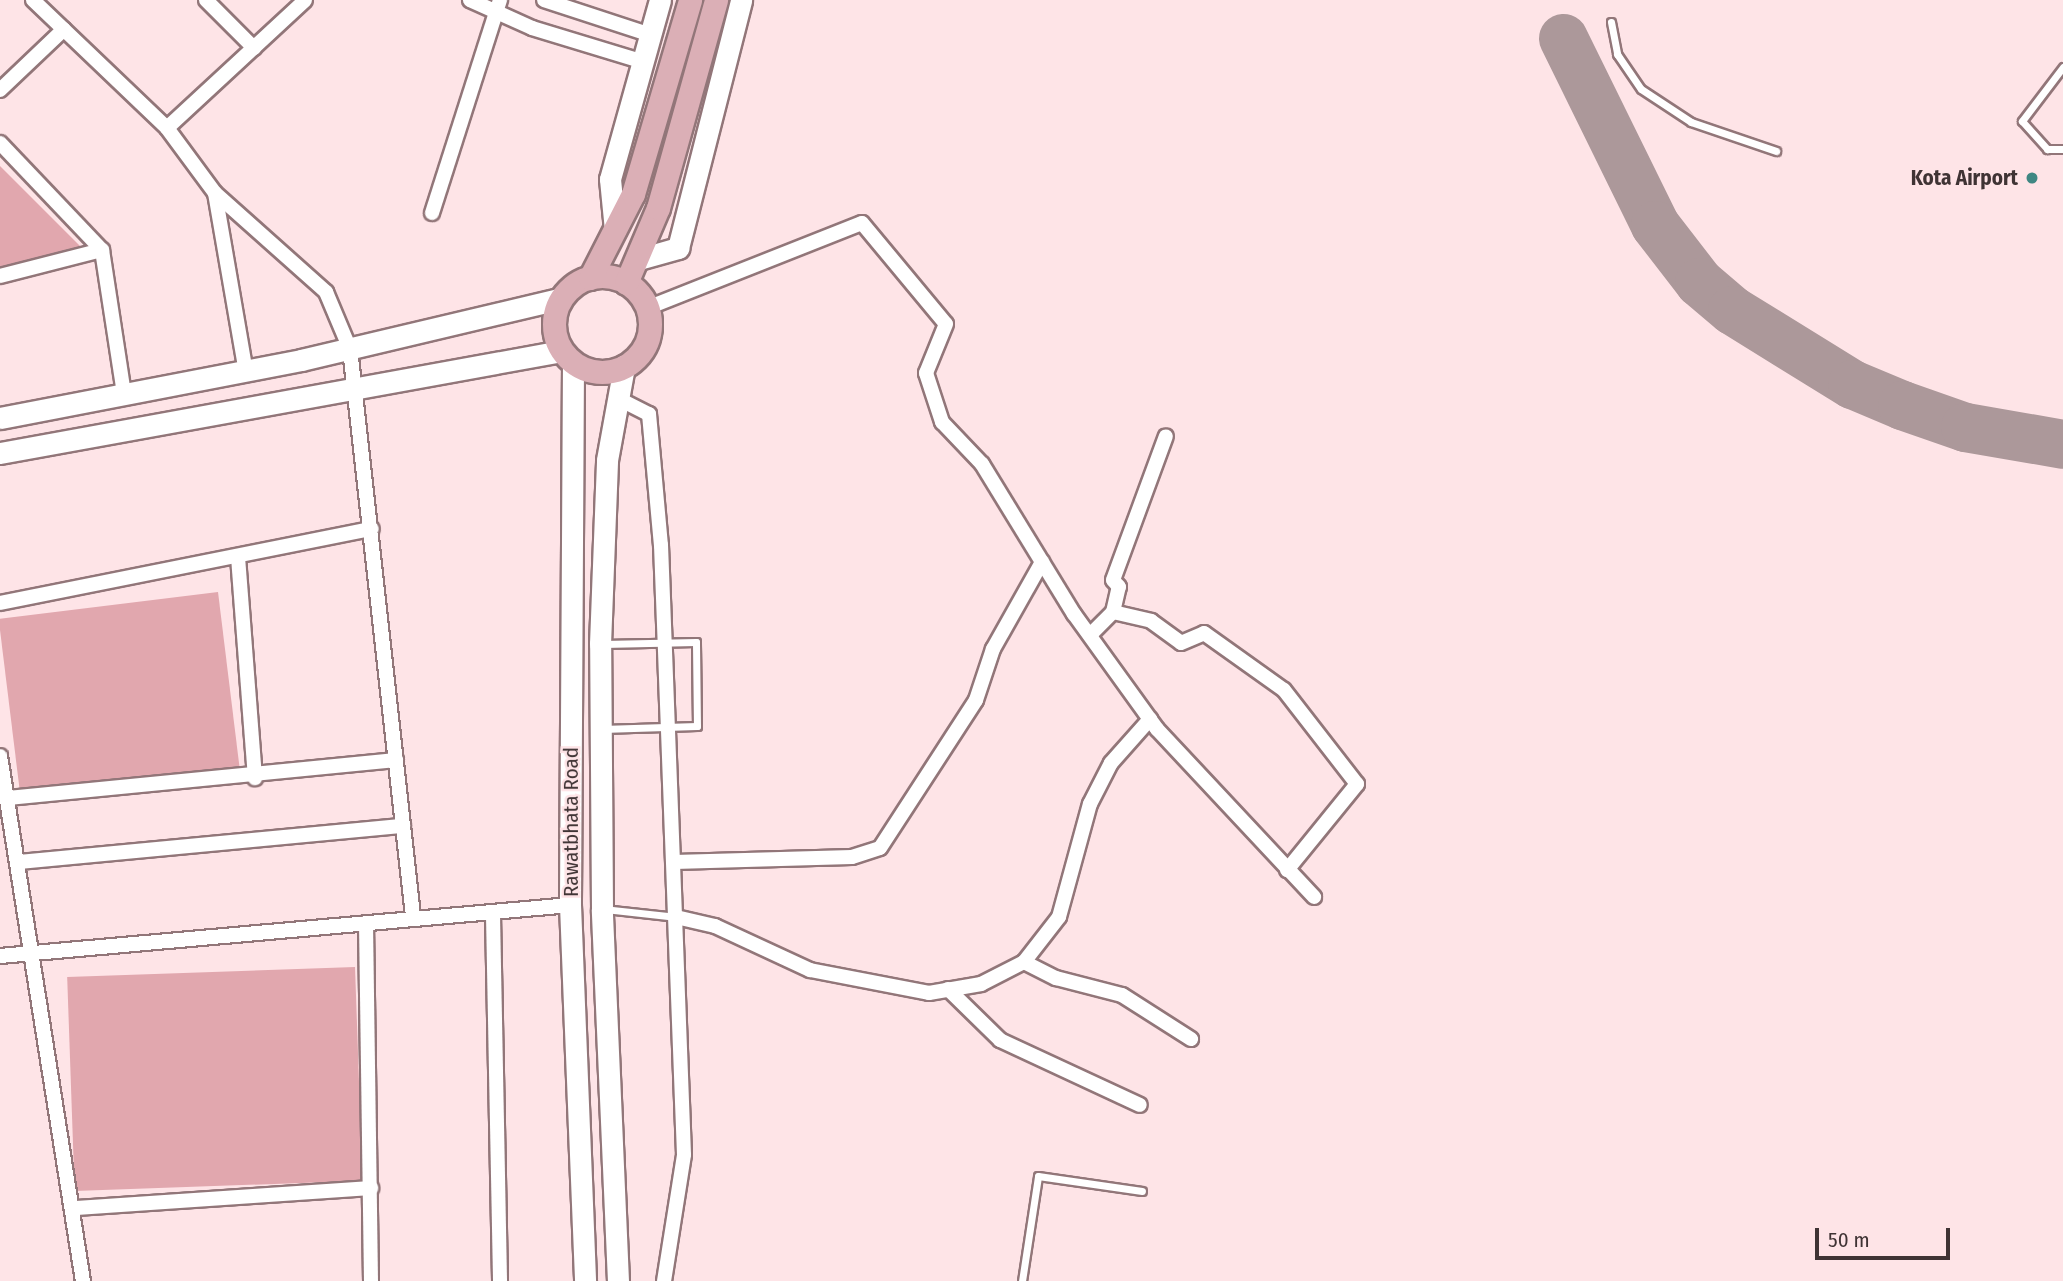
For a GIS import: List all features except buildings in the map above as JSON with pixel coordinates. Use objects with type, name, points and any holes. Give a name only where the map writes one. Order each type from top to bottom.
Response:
[{"type":"main road","points":[[615,230],[610,179],[660,0]]},
{"type":"main road","points":[[0,418],[246,372],[561,299],[590,278],[633,194],[690,0]]},
{"type":"main road","points":[[626,283],[639,259],[658,208],[716,0]]},
{"type":"main road","points":[[639,259],[678,248],[741,0]]},
{"type":"main road","points":[[0,453],[357,385],[567,357],[601,372],[624,366],[647,340],[647,308],[626,283],[590,278]]},
{"type":"main road","points":[[561,299],[554,332],[567,357]]},
{"type":"main road","name":"Rawatbhata Road","points":[[567,357],[570,905],[584,1281]]},
{"type":"main road","name":"Rawatbhata Road","points":[[618,1281],[602,909],[600,644],[607,460],[624,366]]},
{"type":"street","points":[[33,0],[167,128],[215,193],[326,292],[350,349],[357,385],[413,916]]},
{"type":"street","points":[[206,0],[254,48]]},
{"type":"street","points":[[167,128],[305,0]]},
{"type":"street","points":[[470,0],[496,7],[644,62]]},
{"type":"street","points":[[544,0],[650,35]]},
{"type":"street","points":[[432,214],[496,7]]},
{"type":"street","points":[[0,90],[64,29]]},
{"type":"street","points":[[0,143],[102,250],[124,394]]},
{"type":"street","points":[[215,193],[246,372]]},
{"type":"street","points":[[647,308],[862,223],[946,324],[926,373],[942,422],[982,464],[1090,635],[1150,719],[1314,897]]},
{"type":"street","points":[[0,276],[102,250]]},
{"type":"street","points":[[617,398],[649,414],[665,641],[684,1155],[664,1281]]},
{"type":"street","points":[[1090,635],[1114,612],[1119,587],[1113,580],[1166,436]]},
{"type":"street","points":[[0,603],[372,529]]},
{"type":"street","points":[[238,557],[255,778]]},
{"type":"street","points":[[674,862],[852,857],[880,848],[976,700],[993,649],[1042,562]]},
{"type":"street","points":[[1114,612],[1151,621],[1181,643],[1204,633],[1284,690],[1357,784],[1287,870]]},
{"type":"street","points":[[677,917],[715,926],[810,970],[929,993],[981,984],[1024,962],[1059,917],[1096,793],[1111,763],[1150,719]]},
{"type":"street","points":[[0,756],[76,1208],[83,1281]]},
{"type":"street","points":[[8,797],[255,778],[396,760]]},
{"type":"street","points":[[19,862],[403,826]]},
{"type":"street","points":[[0,956],[366,923],[413,916],[493,915],[570,905]]},
{"type":"street","points":[[493,915],[500,1281]]},
{"type":"street","points":[[366,923],[371,1281]]},
{"type":"street","points":[[1024,962],[1056,978],[1122,995],[1191,1039]]},
{"type":"street","points":[[948,989],[1000,1040],[1140,1105]]},
{"type":"street","points":[[76,1208],[371,1188]]},
{"type":"lane","points":[[1611,22],[1626,72],[1657,102],[1710,130],[1776,151]]},
{"type":"lane","points":[[2063,67],[2022,121],[2047,149],[2063,149]]},
{"type":"lane","points":[[600,644],[696,642],[697,726],[602,729]]},
{"type":"lane","points":[[602,909],[677,917]]},
{"type":"lane","points":[[1022,1281],[1038,1176],[1142,1191]]},
{"type":"shaded area","points":[[0,166],[85,251],[0,271]]},
{"type":"shaded area","points":[[218,592],[241,777],[21,804],[0,619]]},
{"type":"shaded area","points":[[355,967],[362,1181],[75,1191],[67,977]]},
{"type":"taxiway","points":[[1563,38],[1655,225],[1699,282],[1732,310],[1852,384],[1902,405],[1965,427],[2063,444]]},
{"type":"place","name":"Kota Airport","points":[[2032,178]]}]
